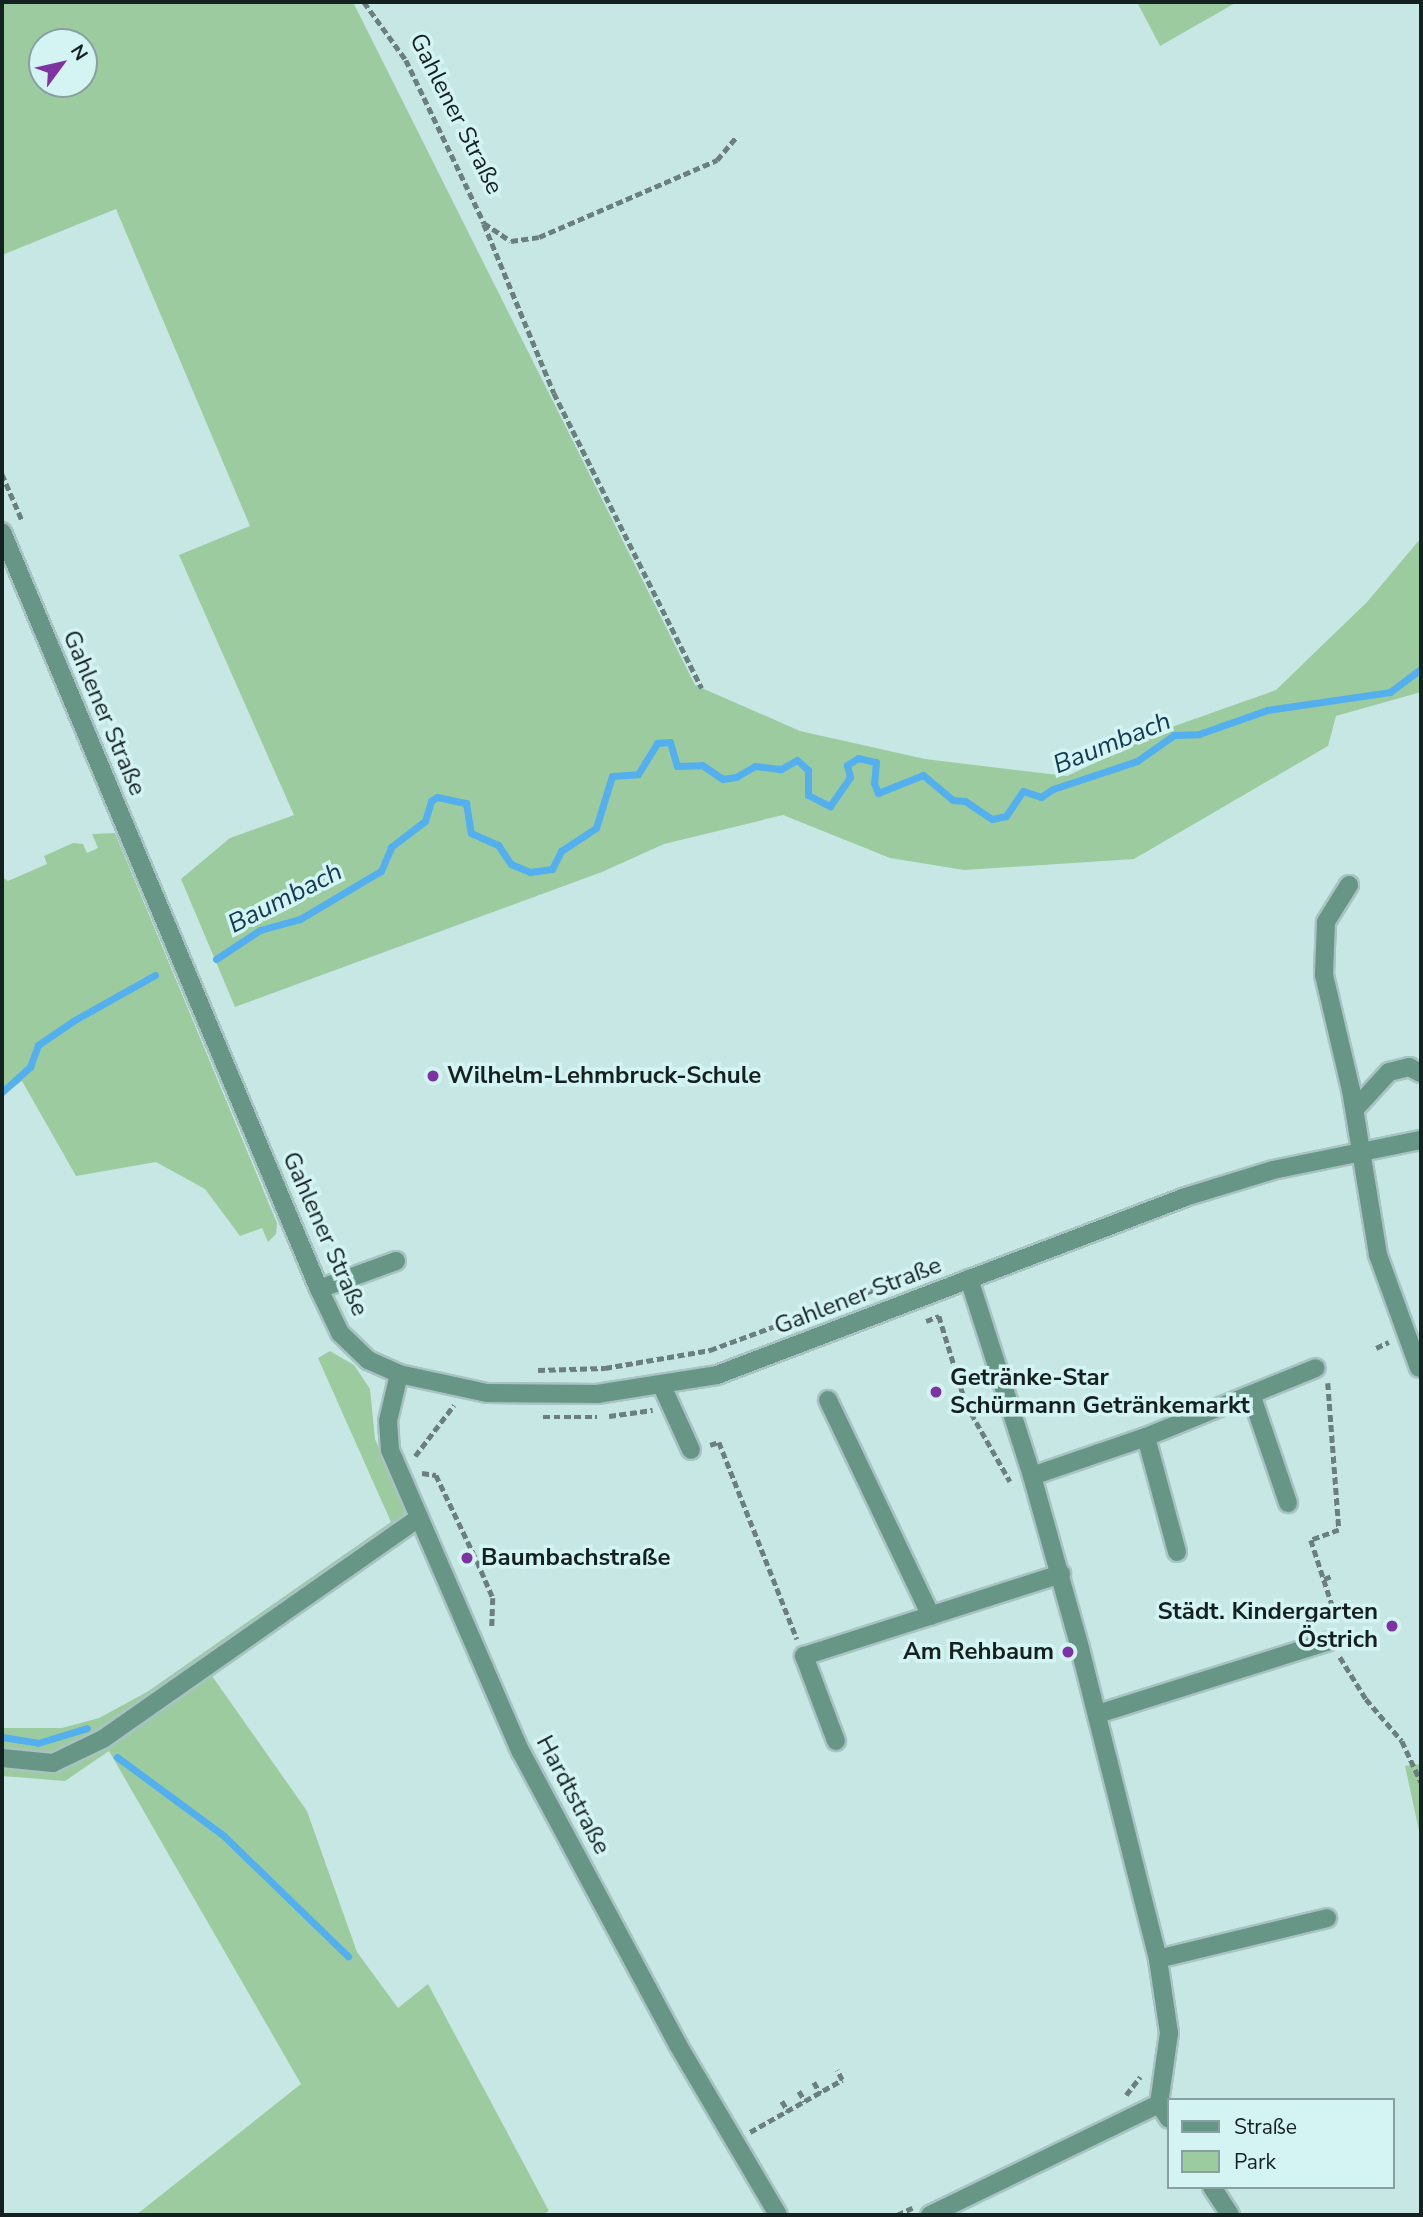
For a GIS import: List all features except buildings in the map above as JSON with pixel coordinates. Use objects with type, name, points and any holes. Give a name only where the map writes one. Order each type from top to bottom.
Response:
[{"type":"street","name":"Gahlener Straße","points":[[2,532],[318,1289],[340,1333],[368,1360],[399,1374],[487,1393],[597,1394],[662,1386],[718,1375],[1182,1198],[1360,1150],[1421,1140]]},
{"type":"street","points":[[1349,884],[1326,922],[1324,975],[1354,1109],[1368,1213],[1387,1290],[1419,1368]]},
{"type":"street","points":[[1354,1109],[1389,1072],[1409,1067],[1421,1073]]},
{"type":"street","points":[[318,1289],[396,1261]]},
{"type":"street","points":[[926,2209],[1164,2112],[1169,2033],[1158,1959],[1061,1574],[969,1279]]},
{"type":"street","points":[[1032,1476],[1322,1372]]},
{"type":"street","name":"Hardtstraße","points":[[399,1374],[388,1421],[390,1450],[521,1752],[676,2040],[778,2215]]},
{"type":"street","points":[[662,1386],[691,1450]]},
{"type":"street","points":[[1252,1397],[1289,1503]]},
{"type":"street","points":[[828,1400],[931,1616]]},
{"type":"street","points":[[1146,1437],[1178,1552]]},
{"type":"street","points":[[2,1758],[53,1763],[103,1739],[419,1518]]},
{"type":"street","points":[[836,1741],[804,1656],[1061,1574]]},
{"type":"street","points":[[1098,1714],[1329,1641]]},
{"type":"street","points":[[1158,1959],[1327,1918]]},
{"type":"street","points":[[1213,2189],[1230,2215]]},
{"type":"path","name":"Gahlener Straße","points":[[364,2],[406,60],[484,223],[511,241],[539,237],[717,160],[736,137]]},
{"type":"path","points":[[484,223],[554,393],[702,688]]},
{"type":"path","points":[[2,474],[24,525]]},
{"type":"path","points":[[84,666],[110,730]]},
{"type":"path","points":[[527,1370],[605,1368],[710,1350],[911,1276]]},
{"type":"path","points":[[913,1325],[939,1316],[966,1404],[1011,1484]]},
{"type":"path","points":[[1322,1372],[1339,1531],[1311,1540],[1335,1615],[1329,1641],[1366,1699],[1402,1741],[1421,1782]]},
{"type":"path","points":[[446,1402],[465,1407]]},
{"type":"path","points":[[410,1462],[454,1404]]},
{"type":"path","points":[[541,1417],[574,1419],[671,1408]]},
{"type":"path","points":[[691,1450],[719,1442],[804,1656]]},
{"type":"path","points":[[404,1450],[420,1473],[436,1475],[477,1561],[493,1598],[492,1637]]},
{"type":"path","points":[[1324,1578],[1332,1576]]},
{"type":"path","points":[[1118,2103],[1146,2065]]},
{"type":"path","points":[[750,2133],[842,2080],[836,2070]]},
{"type":"path","points":[[814,2082],[820,2093]]},
{"type":"path","points":[[799,2091],[805,2101]]},
{"type":"path","points":[[782,2101],[788,2111]]},
{"type":"path","points":[[743,2121],[756,2145]]},
{"type":"path","points":[[897,2215],[926,2209]]},
{"type":"green space","points":[[2,2],[353,2],[695,685],[800,731],[925,759],[1067,776],[1169,728],[1276,690],[1367,602],[1421,538],[1421,692],[1336,716],[1328,746],[1134,859],[964,870],[890,858],[783,815],[664,844],[602,872],[235,1007],[181,879],[230,838],[294,815],[179,555],[250,526],[116,209],[2,255]]},
{"type":"green space","points":[[1137,2],[1237,2],[1160,46]]},
{"type":"green space","points":[[115,833],[277,1223],[276,1234],[268,1242],[262,1228],[240,1236],[205,1189],[156,1162],[76,1176],[22,1081],[2,1096],[2,877],[8,881],[47,864],[44,856],[73,843],[83,844],[87,853],[98,848],[92,834]]},
{"type":"green space","points":[[330,1351],[354,1365],[370,1389],[375,1439],[405,1509],[402,1522],[104,1730],[64,1752],[45,1755],[2,1750],[2,1728],[62,1728],[99,1718],[147,1692],[391,1522],[318,1358]]},
{"type":"green space","points":[[210,1673],[307,1811],[357,1952],[398,2008],[428,1984],[549,2211],[542,2215],[136,2215],[301,2084],[109,1751],[65,1781],[2,1776],[2,1764],[61,1768],[76,1763]]},
{"type":"green space","points":[[1421,1764],[1421,1840],[1405,1766]]},
{"type":"waterway","name":"Baumbach","points":[[216,959],[260,930],[300,919],[381,871],[391,847],[425,821],[431,801],[437,797],[466,803],[471,833],[498,845],[511,864],[530,872],[552,869],[561,851],[596,828],[612,776],[638,774],[657,743],[670,742],[677,766],[702,765],[723,779],[736,777],[755,766],[781,769],[797,760],[808,770],[808,795],[830,806],[850,777],[847,765],[858,758],[876,762],[874,783],[878,793],[923,775],[953,800],[965,801],[992,819],[1006,816],[1023,791],[1041,797],[1053,789],[1137,761],[1174,735],[1199,734],[1267,710],[1390,692],[1421,669]]},
{"type":"waterway","name":"Baumbach","points":[[2,1092],[30,1067],[38,1045],[73,1021],[155,975]]},
{"type":"waterway","points":[[2,1737],[38,1743],[87,1728]]},
{"type":"waterway","points":[[117,1757],[224,1836],[348,1956]]},
{"type":"place","name":"Wilhelm-Lehmbruck-Schule","points":[[433,1076]]},
{"type":"place","name":"Getränke-Star Schürmann Getränkemarkt","points":[[936,1392]]},
{"type":"place","name":"Baumbachstraße","points":[[467,1558]]},
{"type":"place","name":"Städt. Kindergarten Östrich","points":[[1392,1626]]},
{"type":"place","name":"Am Rehbaum","points":[[1068,1652]]}]
